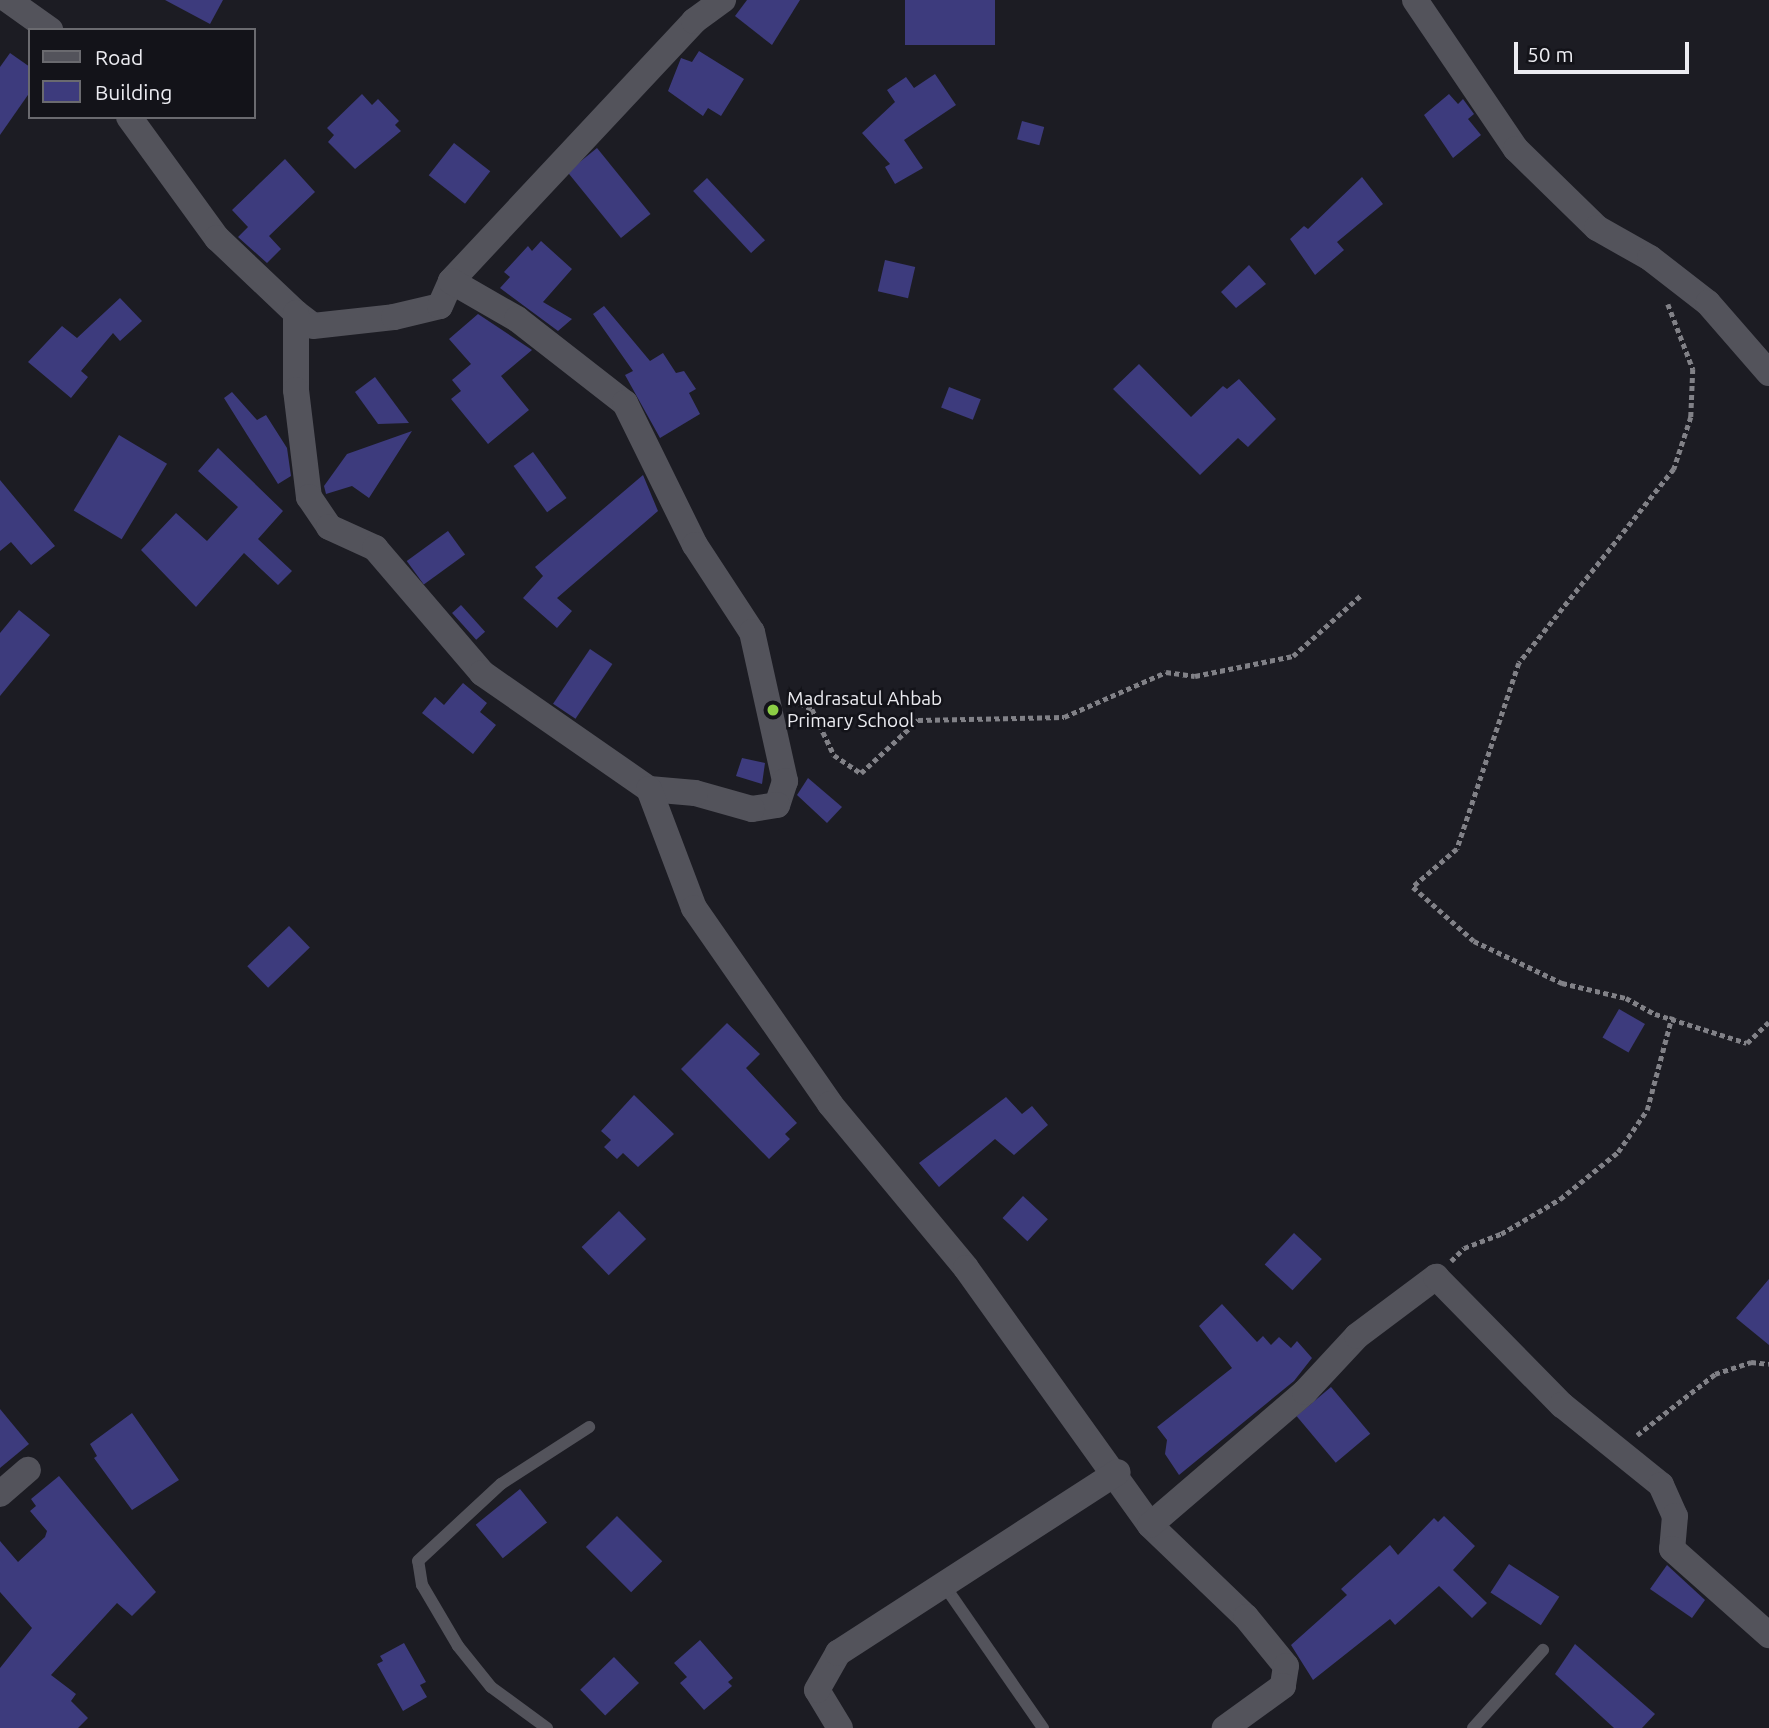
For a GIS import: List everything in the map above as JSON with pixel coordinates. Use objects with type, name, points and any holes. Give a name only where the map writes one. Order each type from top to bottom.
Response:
[{"type":"street","points":[[8,0],[47,28]]},
{"type":"street","points":[[130,119],[217,238],[313,326],[394,317],[440,306],[451,281],[694,21],[723,0]]},
{"type":"street","points":[[1415,0],[1516,149],[1597,229],[1650,258],[1708,303],[1769,373]]},
{"type":"street","points":[[296,313],[296,390],[309,497],[329,527],[375,548],[482,673],[649,789],[695,793],[752,809],[778,805],[785,781],[752,632],[695,545],[625,402],[517,319],[451,281]]},
{"type":"street","points":[[649,789],[694,908],[830,1104],[966,1268],[1118,1472],[1150,1525],[1246,1616],[1286,1666],[1283,1686],[1225,1728]]},
{"type":"street","points":[[1150,1525],[1305,1392],[1357,1336],[1436,1277],[1562,1405],[1661,1485],[1675,1516],[1672,1549],[1769,1635]]},
{"type":"street","points":[[0,1494],[28,1470]]},
{"type":"street","points":[[840,1728],[817,1690],[827,1667],[838,1653],[1118,1472]]},
{"type":"lane","points":[[547,1728],[491,1688],[458,1647],[422,1585],[418,1561],[501,1484],[589,1427]]},
{"type":"lane","points":[[944,1585],[1043,1728]]},
{"type":"lane","points":[[1473,1728],[1543,1650]]},
{"type":"path","points":[[1664,295],[1693,369],[1691,417],[1674,469],[1519,663],[1457,849],[1412,887],[1474,941],[1519,966],[1672,1016],[1747,1044],[1769,1022]]},
{"type":"path","points":[[767,698],[792,699],[811,709],[834,755],[861,773],[918,720],[1065,717],[1166,672],[1195,676],[1293,656],[1360,596]]},
{"type":"path","points":[[1436,1277],[1464,1248],[1543,1210],[1618,1152],[1647,1110],[1672,1016]]},
{"type":"path","points":[[1619,1453],[1662,1411],[1715,1374],[1751,1362],[1769,1364]]},
{"type":"building","points":[[165,0],[223,0],[210,24]]},
{"type":"building","points":[[747,0],[800,0],[772,45],[735,16]]},
{"type":"building","points":[[905,0],[995,0],[995,45],[905,45]]},
{"type":"building","points":[[699,51],[744,79],[721,116],[708,108],[703,116],[668,91],[681,58],[692,62]]},
{"type":"building","points":[[10,53],[28,66],[28,95],[0,135],[0,67]]},
{"type":"building","points":[[935,74],[956,105],[904,140],[923,168],[895,184],[885,167],[890,164],[862,133],[895,102],[887,90],[906,77],[914,88]]},
{"type":"building","points":[[362,94],[372,105],[378,99],[399,121],[395,125],[401,131],[355,169],[328,142],[334,135],[327,128]]},
{"type":"building","points":[[1449,94],[1458,104],[1463,99],[1474,114],[1468,119],[1481,135],[1453,158],[1424,115]]},
{"type":"building","points":[[1022,121],[1044,127],[1039,145],[1017,139]]},
{"type":"building","points":[[454,143],[490,171],[465,204],[429,175]]},
{"type":"building","points":[[597,148],[650,214],[621,238],[567,172]]},
{"type":"building","points":[[285,159],[315,192],[269,236],[281,249],[267,263],[238,237],[248,227],[232,210]]},
{"type":"building","points":[[1362,177],[1383,204],[1337,242],[1344,250],[1315,275],[1290,239],[1304,226],[1308,229]]},
{"type":"building","points":[[707,178],[765,240],[751,253],[693,191]]},
{"type":"building","points":[[541,241],[572,269],[543,302],[572,319],[558,331],[500,288],[510,277],[504,272],[528,246],[532,251]]},
{"type":"building","points":[[885,260],[915,267],[908,298],[878,291]]},
{"type":"building","points":[[1249,265],[1266,284],[1236,308],[1221,292]]},
{"type":"building","points":[[120,298],[142,321],[120,341],[113,333],[81,371],[88,377],[71,398],[28,362],[62,326],[77,338]]},
{"type":"building","points":[[604,306],[650,361],[663,353],[676,373],[684,371],[696,389],[689,393],[700,414],[660,438],[625,375],[633,371],[593,314]]},
{"type":"building","points":[[478,314],[532,350],[501,376],[529,410],[488,444],[451,399],[461,391],[452,380],[471,364],[449,339]]},
{"type":"building","points":[[1139,364],[1191,417],[1223,386],[1227,389],[1239,379],[1276,419],[1248,447],[1238,438],[1200,475],[1113,389]]},
{"type":"building","points":[[375,377],[409,423],[378,424],[355,392]]},
{"type":"building","points":[[949,387],[981,399],[973,420],[941,408]]},
{"type":"building","points":[[232,392],[257,420],[266,415],[287,448],[291,476],[278,484],[224,398]]},
{"type":"building","points":[[412,431],[369,498],[352,486],[326,494],[324,486],[347,454]]},
{"type":"building","points":[[119,435],[167,464],[122,539],[74,510]]},
{"type":"building","points":[[218,448],[283,511],[258,539],[292,571],[278,585],[244,553],[196,607],[141,550],[176,513],[207,541],[238,507],[198,471]]},
{"type":"building","points":[[533,452],[567,498],[547,512],[514,466]]},
{"type":"building","points":[[643,475],[658,511],[557,598],[572,611],[557,628],[523,598],[543,576],[535,567]]},
{"type":"building","points":[[0,480],[55,546],[31,565],[11,542],[0,551]]},
{"type":"building","points":[[448,531],[465,554],[424,584],[407,561]]},
{"type":"building","points":[[461,605],[485,632],[476,640],[452,613]]},
{"type":"building","points":[[19,610],[50,635],[0,696],[0,633]]},
{"type":"building","points":[[590,649],[612,664],[575,719],[553,704]]},
{"type":"building","points":[[463,683],[487,703],[480,712],[496,725],[473,754],[422,713],[435,697],[444,705]]},
{"type":"building","points":[[742,758],[765,763],[762,784],[736,776]]},
{"type":"building","points":[[808,778],[842,807],[827,823],[797,795]]},
{"type":"building","points":[[289,926],[310,948],[268,988],[247,966]]},
{"type":"building","points":[[1619,1009],[1645,1024],[1628,1053],[1602,1038]]},
{"type":"building","points":[[727,1023],[760,1054],[746,1068],[797,1123],[785,1134],[790,1139],[769,1159],[681,1069]]},
{"type":"building","points":[[634,1095],[674,1134],[638,1167],[623,1153],[617,1159],[604,1147],[611,1140],[601,1131]]},
{"type":"building","points":[[1006,1097],[1022,1114],[1032,1106],[1048,1125],[1014,1155],[995,1139],[939,1187],[919,1163]]},
{"type":"building","points":[[1023,1196],[1048,1219],[1027,1241],[1003,1218]]},
{"type":"building","points":[[619,1211],[646,1239],[609,1275],[582,1247]]},
{"type":"building","points":[[1294,1233],[1322,1259],[1292,1290],[1265,1264]]},
{"type":"building","points":[[1769,1279],[1769,1345],[1736,1318]]},
{"type":"building","points":[[1222,1304],[1257,1342],[1263,1336],[1271,1345],[1279,1337],[1291,1348],[1297,1341],[1312,1358],[1294,1381],[1179,1475],[1165,1454],[1167,1440],[1157,1427],[1232,1368],[1199,1326]]},
{"type":"building","points":[[1331,1387],[1370,1434],[1336,1463],[1297,1416]]},
{"type":"building","points":[[0,1409],[29,1444],[0,1468]]},
{"type":"building","points":[[132,1413],[179,1480],[132,1510],[94,1458],[97,1456],[90,1444]]},
{"type":"building","points":[[59,1476],[156,1592],[132,1616],[117,1603],[51,1675],[76,1694],[71,1701],[88,1718],[78,1728],[0,1728],[0,1668],[32,1628],[0,1592],[0,1541],[18,1562],[45,1537],[47,1531],[30,1511],[36,1506],[31,1499]]},
{"type":"building","points":[[520,1489],[547,1522],[503,1558],[476,1525]]},
{"type":"building","points":[[617,1516],[662,1561],[631,1592],[586,1547]]},
{"type":"building","points":[[1444,1516],[1475,1546],[1453,1570],[1487,1603],[1472,1618],[1439,1586],[1395,1625],[1390,1619],[1313,1680],[1291,1645],[1347,1595],[1341,1589],[1390,1545],[1398,1555],[1434,1518],[1438,1522]]},
{"type":"building","points":[[1509,1564],[1559,1597],[1541,1625],[1490,1593]]},
{"type":"building","points":[[1667,1565],[1705,1600],[1692,1618],[1650,1589]]},
{"type":"building","points":[[700,1640],[733,1678],[728,1682],[732,1686],[704,1710],[680,1683],[687,1677],[674,1663]]},
{"type":"building","points":[[404,1643],[426,1682],[420,1685],[427,1697],[403,1711],[377,1664],[383,1661],[380,1656]]},
{"type":"building","points":[[1575,1644],[1655,1714],[1642,1728],[1614,1728],[1555,1674]]},
{"type":"building","points":[[614,1657],[639,1683],[605,1716],[580,1690]]},
{"type":"place","name":"Madrasatul Ahbab Primary School","points":[[773,710]]}]
